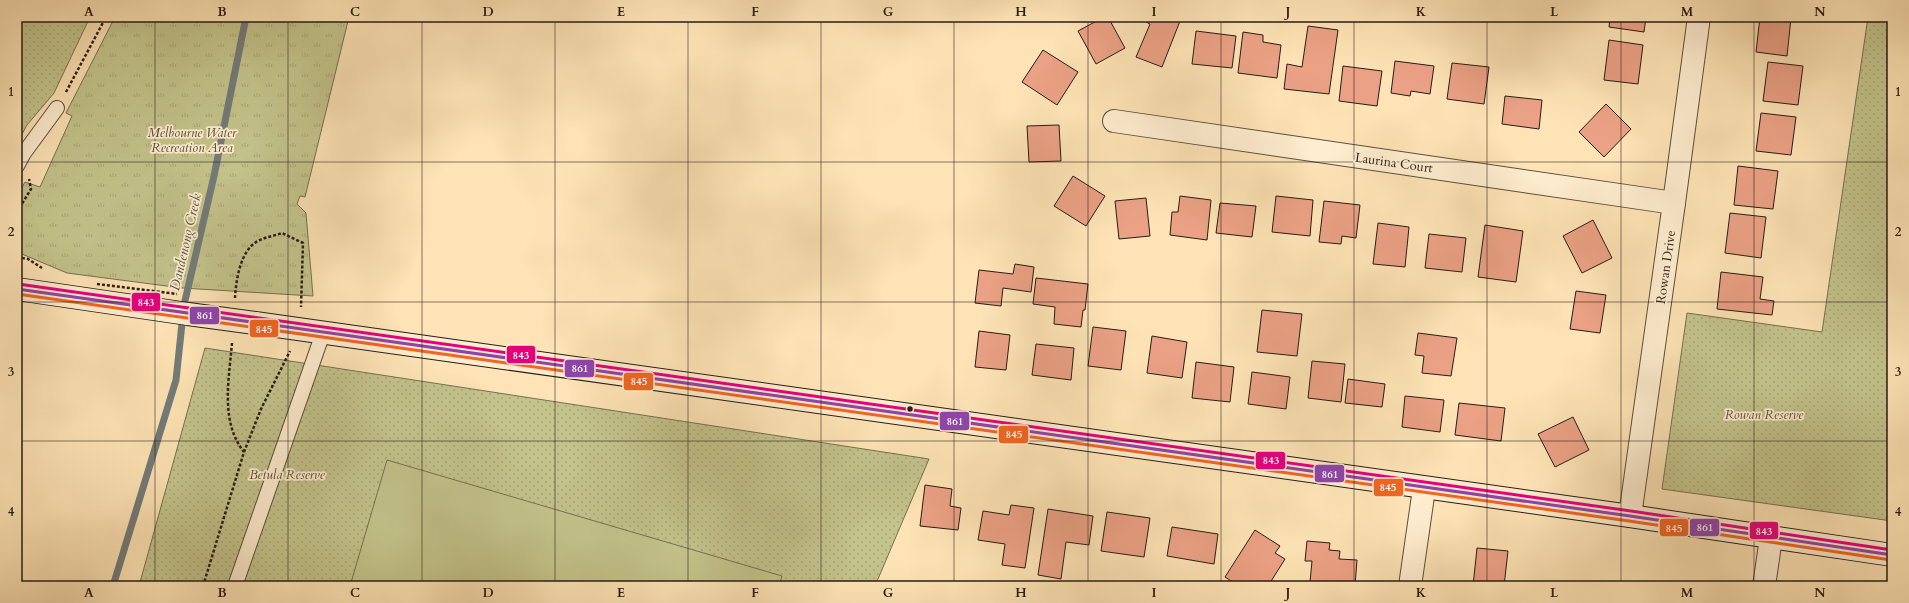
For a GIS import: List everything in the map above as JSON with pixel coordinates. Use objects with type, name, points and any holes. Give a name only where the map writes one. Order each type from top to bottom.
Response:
[{"type":"main road","name":"Rowan Drive","points":[[1630,516],[1699,17]]},
{"type":"main road","name":"Laurina Court","points":[[1114,121],[1674,203]]},
{"type":"main road","points":[[17,289],[1424,489],[1630,516],[1892,555]]},
{"type":"main road","points":[[1410,586],[1424,489]]},
{"type":"main road","points":[[1764,586],[1771,538]]},
{"type":"lane","points":[[17,166],[20,151],[57,108]]},
{"type":"lane","points":[[235,586],[323,333]]},
{"type":"path","points":[[57,108],[106,17]]},
{"type":"path","points":[[203,586],[244,452],[261,409],[290,350],[295,328]]},
{"type":"green space","points":[[17,17],[90,17],[54,93],[27,125],[17,143]]},
{"type":"green space","name":"Melbourne Water Recreation Area","points":[[115,17],[349,17],[305,197],[300,196],[297,204],[306,213],[313,296],[182,288],[67,273],[17,252],[17,197],[25,182],[40,187],[72,116],[66,113]]},
{"type":"green space","name":"Rowan Reserve","points":[[1868,17],[1892,17],[1892,521],[1662,489],[1687,313],[1822,332]]},
{"type":"green space","name":"Betula Reserve","points":[[205,348],[929,459],[875,586],[139,586]]},
{"type":"green space","points":[[387,460],[782,576],[779,586],[350,586]]},
{"type":"building","points":[[1104,17],[1108,17],[1125,48],[1096,64],[1078,31]]},
{"type":"building","points":[[1148,17],[1170,17],[1180,21],[1162,67],[1136,57],[1150,24],[1146,22]]},
{"type":"building","points":[[1610,17],[1646,17],[1644,32],[1609,27]]},
{"type":"building","points":[[1760,17],[1791,18],[1787,56],[1756,52]]},
{"type":"building","points":[[1308,26],[1338,30],[1329,94],[1284,89],[1287,64],[1302,67]]},
{"type":"building","points":[[1196,31],[1236,36],[1232,68],[1192,64]]},
{"type":"building","points":[[1243,32],[1263,35],[1263,42],[1281,45],[1277,78],[1238,73]]},
{"type":"building","points":[[1609,40],[1643,45],[1638,84],[1604,80]]},
{"type":"building","points":[[1043,50],[1078,72],[1057,105],[1022,82]]},
{"type":"building","points":[[1395,61],[1434,66],[1430,94],[1411,91],[1410,96],[1391,93]]},
{"type":"building","points":[[1768,62],[1803,66],[1798,105],[1763,101]]},
{"type":"building","points":[[1452,63],[1489,67],[1484,104],[1447,99]]},
{"type":"building","points":[[1343,66],[1382,71],[1377,106],[1339,101]]},
{"type":"building","points":[[1505,96],[1542,100],[1539,129],[1502,124]]},
{"type":"building","points":[[1606,104],[1631,129],[1604,157],[1579,132]]},
{"type":"building","points":[[1761,113],[1796,117],[1791,155],[1756,151]]},
{"type":"building","points":[[1059,125],[1061,161],[1029,162],[1027,126]]},
{"type":"building","points":[[1738,166],[1778,171],[1773,209],[1734,205]]},
{"type":"building","points":[[1073,176],[1105,196],[1086,226],[1054,206]]},
{"type":"building","points":[[1180,196],[1211,200],[1207,240],[1170,235],[1172,212],[1178,212]]},
{"type":"building","points":[[1276,196],[1313,200],[1310,236],[1272,232]]},
{"type":"building","points":[[1146,198],[1150,236],[1119,239],[1115,201]]},
{"type":"building","points":[[1324,201],[1360,205],[1356,238],[1342,236],[1341,244],[1319,242]]},
{"type":"building","points":[[1220,203],[1256,206],[1252,237],[1216,233]]},
{"type":"building","points":[[1730,213],[1766,217],[1761,258],[1725,253]]},
{"type":"building","points":[[1593,220],[1612,258],[1582,273],[1563,236]]},
{"type":"building","points":[[1378,223],[1409,227],[1405,267],[1373,264]]},
{"type":"building","points":[[1485,225],[1523,231],[1516,282],[1478,277]]},
{"type":"building","points":[[1429,234],[1466,238],[1462,272],[1425,268]]},
{"type":"building","points":[[1015,264],[1034,267],[1031,292],[1003,288],[1001,306],[975,303],[979,270],[1013,274]]},
{"type":"building","points":[[1721,272],[1763,277],[1760,299],[1774,301],[1772,315],[1717,309]]},
{"type":"building","points":[[1036,278],[1088,284],[1085,310],[1083,310],[1081,327],[1054,324],[1055,307],[1033,304]]},
{"type":"building","points":[[1576,291],[1606,295],[1600,333],[1570,329]]},
{"type":"building","points":[[1262,310],[1302,314],[1297,356],[1257,352]]},
{"type":"building","points":[[1093,327],[1126,331],[1121,370],[1088,366]]},
{"type":"building","points":[[979,331],[1010,335],[1006,370],[975,367]]},
{"type":"building","points":[[1418,333],[1457,338],[1451,376],[1422,373],[1424,356],[1415,355]]},
{"type":"building","points":[[1152,336],[1187,342],[1182,378],[1147,373]]},
{"type":"building","points":[[1036,344],[1074,348],[1071,380],[1032,375]]},
{"type":"building","points":[[1312,361],[1345,364],[1341,402],[1308,398]]},
{"type":"building","points":[[1196,362],[1234,367],[1230,402],[1192,398]]},
{"type":"building","points":[[1252,372],[1290,377],[1286,409],[1248,404]]},
{"type":"building","points":[[1348,379],[1385,384],[1382,407],[1345,403]]},
{"type":"building","points":[[1405,396],[1444,400],[1440,432],[1402,427]]},
{"type":"building","points":[[1459,403],[1505,408],[1501,441],[1455,435]]},
{"type":"building","points":[[1573,417],[1589,450],[1555,467],[1538,434]]},
{"type":"building","points":[[925,485],[952,489],[950,506],[961,508],[958,530],[920,526]]},
{"type":"building","points":[[1011,505],[1034,508],[1025,568],[1002,565],[1005,544],[978,540],[983,511],[1009,515]]},
{"type":"building","points":[[1048,509],[1093,516],[1089,545],[1066,542],[1061,579],[1038,575]]},
{"type":"building","points":[[1107,512],[1150,518],[1144,557],[1101,551]]},
{"type":"building","points":[[1172,527],[1218,534],[1214,564],[1167,556]]},
{"type":"building","points":[[1255,530],[1280,546],[1275,553],[1285,559],[1268,586],[1239,586],[1225,577]]},
{"type":"building","points":[[1307,541],[1330,543],[1329,550],[1340,551],[1339,559],[1357,560],[1355,586],[1310,582],[1312,561],[1305,561]]},
{"type":"building","points":[[1477,548],[1508,551],[1504,586],[1473,586]]},
{"type":"waterway","name":"Dandenong Creek","points":[[113,586],[176,380],[184,305],[214,176],[246,17]]},
{"type":"transit line","name":"843","points":[[18,284],[1631,511],[1892,550]]},
{"type":"transit line","name":"861","points":[[17,289],[1630,516],[1892,555]]},
{"type":"transit line","name":"845","points":[[17,294],[1629,521],[1891,560]]}]
